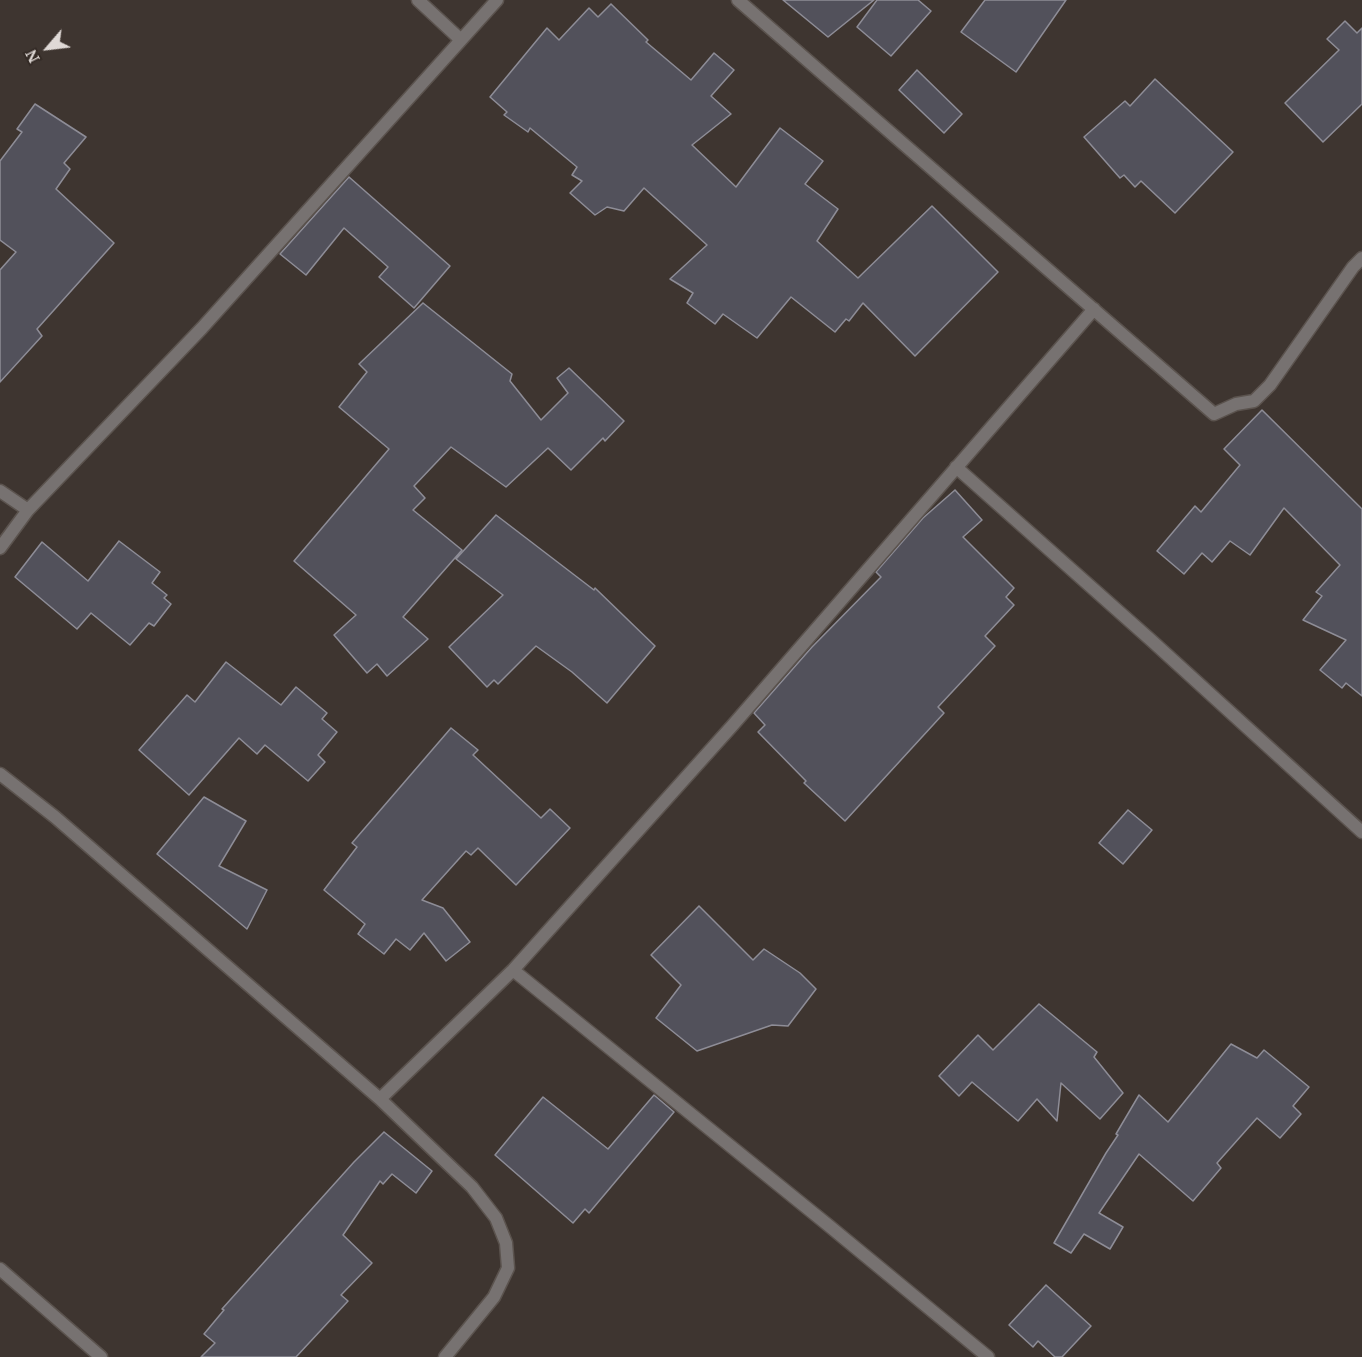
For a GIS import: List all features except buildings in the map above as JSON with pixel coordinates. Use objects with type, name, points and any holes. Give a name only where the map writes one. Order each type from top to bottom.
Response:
[{"type":"street","points":[[418,0],[461,40]]},
{"type":"street","points":[[0,548],[28,510],[202,328],[497,0]]},
{"type":"street","points":[[738,0],[1214,414],[1236,404],[1254,401],[1270,386],[1353,267],[1362,258]]},
{"type":"street","points":[[380,1099],[513,970],[740,717],[1094,309]]},
{"type":"street","points":[[956,467],[1049,548],[1362,832]]},
{"type":"street","points":[[0,491],[28,510]]},
{"type":"street","points":[[0,774],[55,817],[380,1099],[472,1187],[496,1218],[506,1243],[508,1268],[494,1297],[445,1357]]},
{"type":"street","points":[[513,970],[987,1357]]},
{"type":"street","points":[[0,1269],[101,1357]]}]
